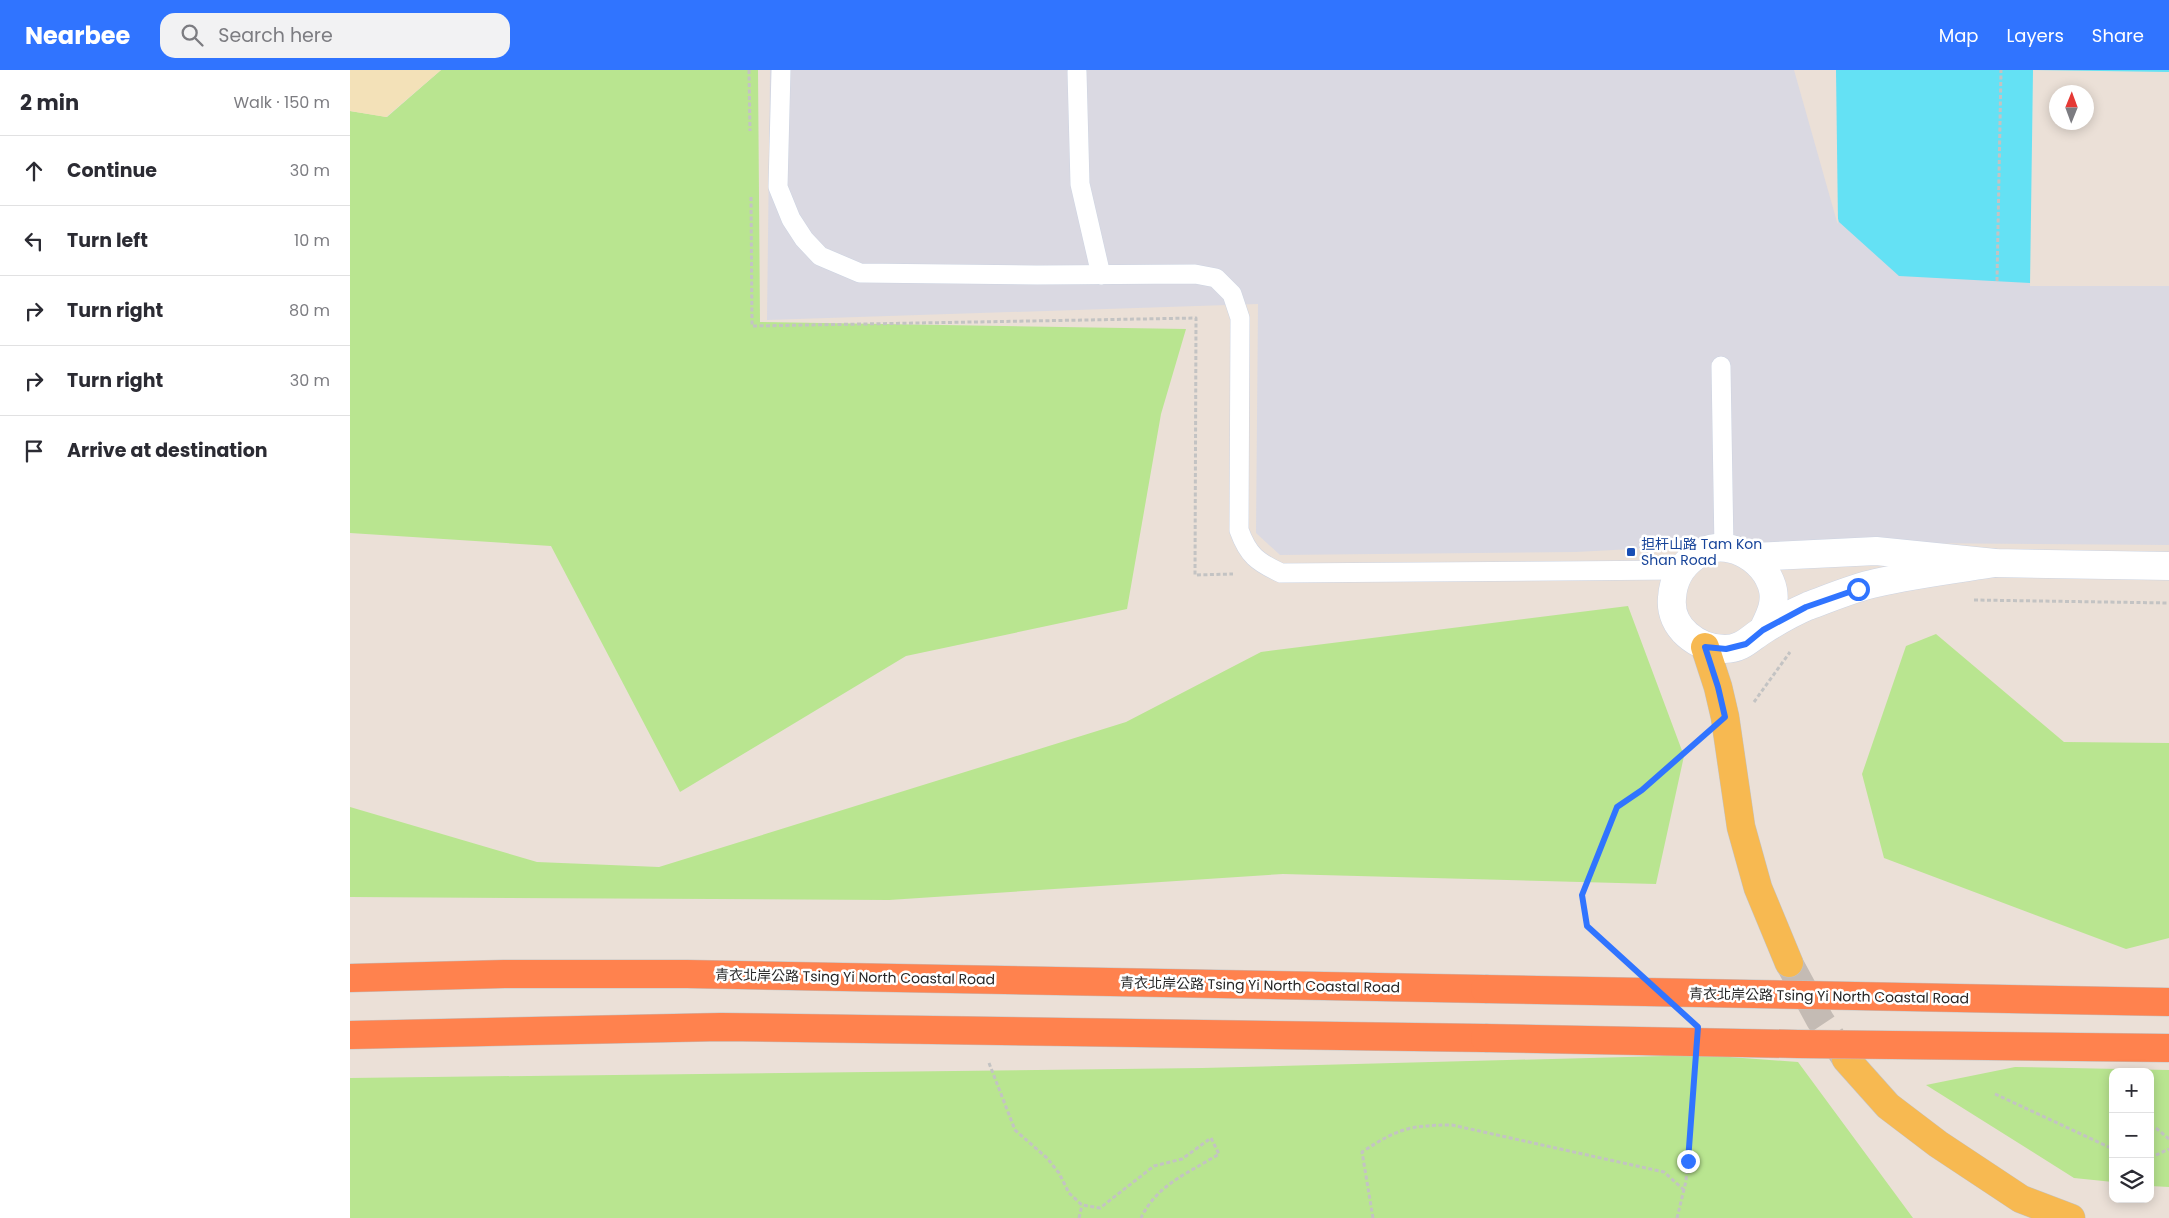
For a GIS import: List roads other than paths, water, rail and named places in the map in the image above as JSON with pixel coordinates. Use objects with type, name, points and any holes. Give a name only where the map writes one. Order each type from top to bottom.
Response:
[{"type":"highway","name":"青衣北岸公路 Tsing Yi North Coastal Road","points":[[350,978],[504,974],[687,974],[2169,1002]]},
{"type":"highway","points":[[350,1035],[721,1026],[1798,1044],[2169,1048]]},
{"type":"main road","points":[[1705,647],[1718,687],[1737,713],[1741,828],[1758,888],[1789,963]]},
{"type":"main road","points":[[1846,1059],[1888,1106],[1938,1144],[2021,1199],[2071,1218]]},
{"type":"street","points":[[1763,630],[1772,612],[1773,591],[1766,572],[1752,557],[1734,549],[1713,548],[1695,556],[1680,570],[1672,587],[1671,605],[1677,622],[1688,638],[1705,647],[1726,649],[1746,644],[1763,630],[1806,607],[1875,583],[1995,563]]},
{"type":"street","points":[[1752,557],[1876,551],[1995,563],[2169,566]]},
{"type":"lane","points":[[781,70],[778,187],[800,232],[820,256],[860,273],[1195,274],[1216,278],[1232,294],[1240,318],[1239,530],[1245,547],[1260,564],[1281,573],[1680,570]]},
{"type":"lane","points":[[1077,72],[1080,184],[1101,275]]},
{"type":"lane","points":[[1721,366],[1724,549]]},
{"type":"water","points":[[1796,70],[2169,70],[2169,283],[2030,283],[1899,276],[1839,222]]},
{"type":"tunnel","points":[[1789,963],[1820,1020],[1846,1059]]},
{"type":"place","name":"担杆山路 Tam Kon Shan Road","points":[[1631,552]]}]
